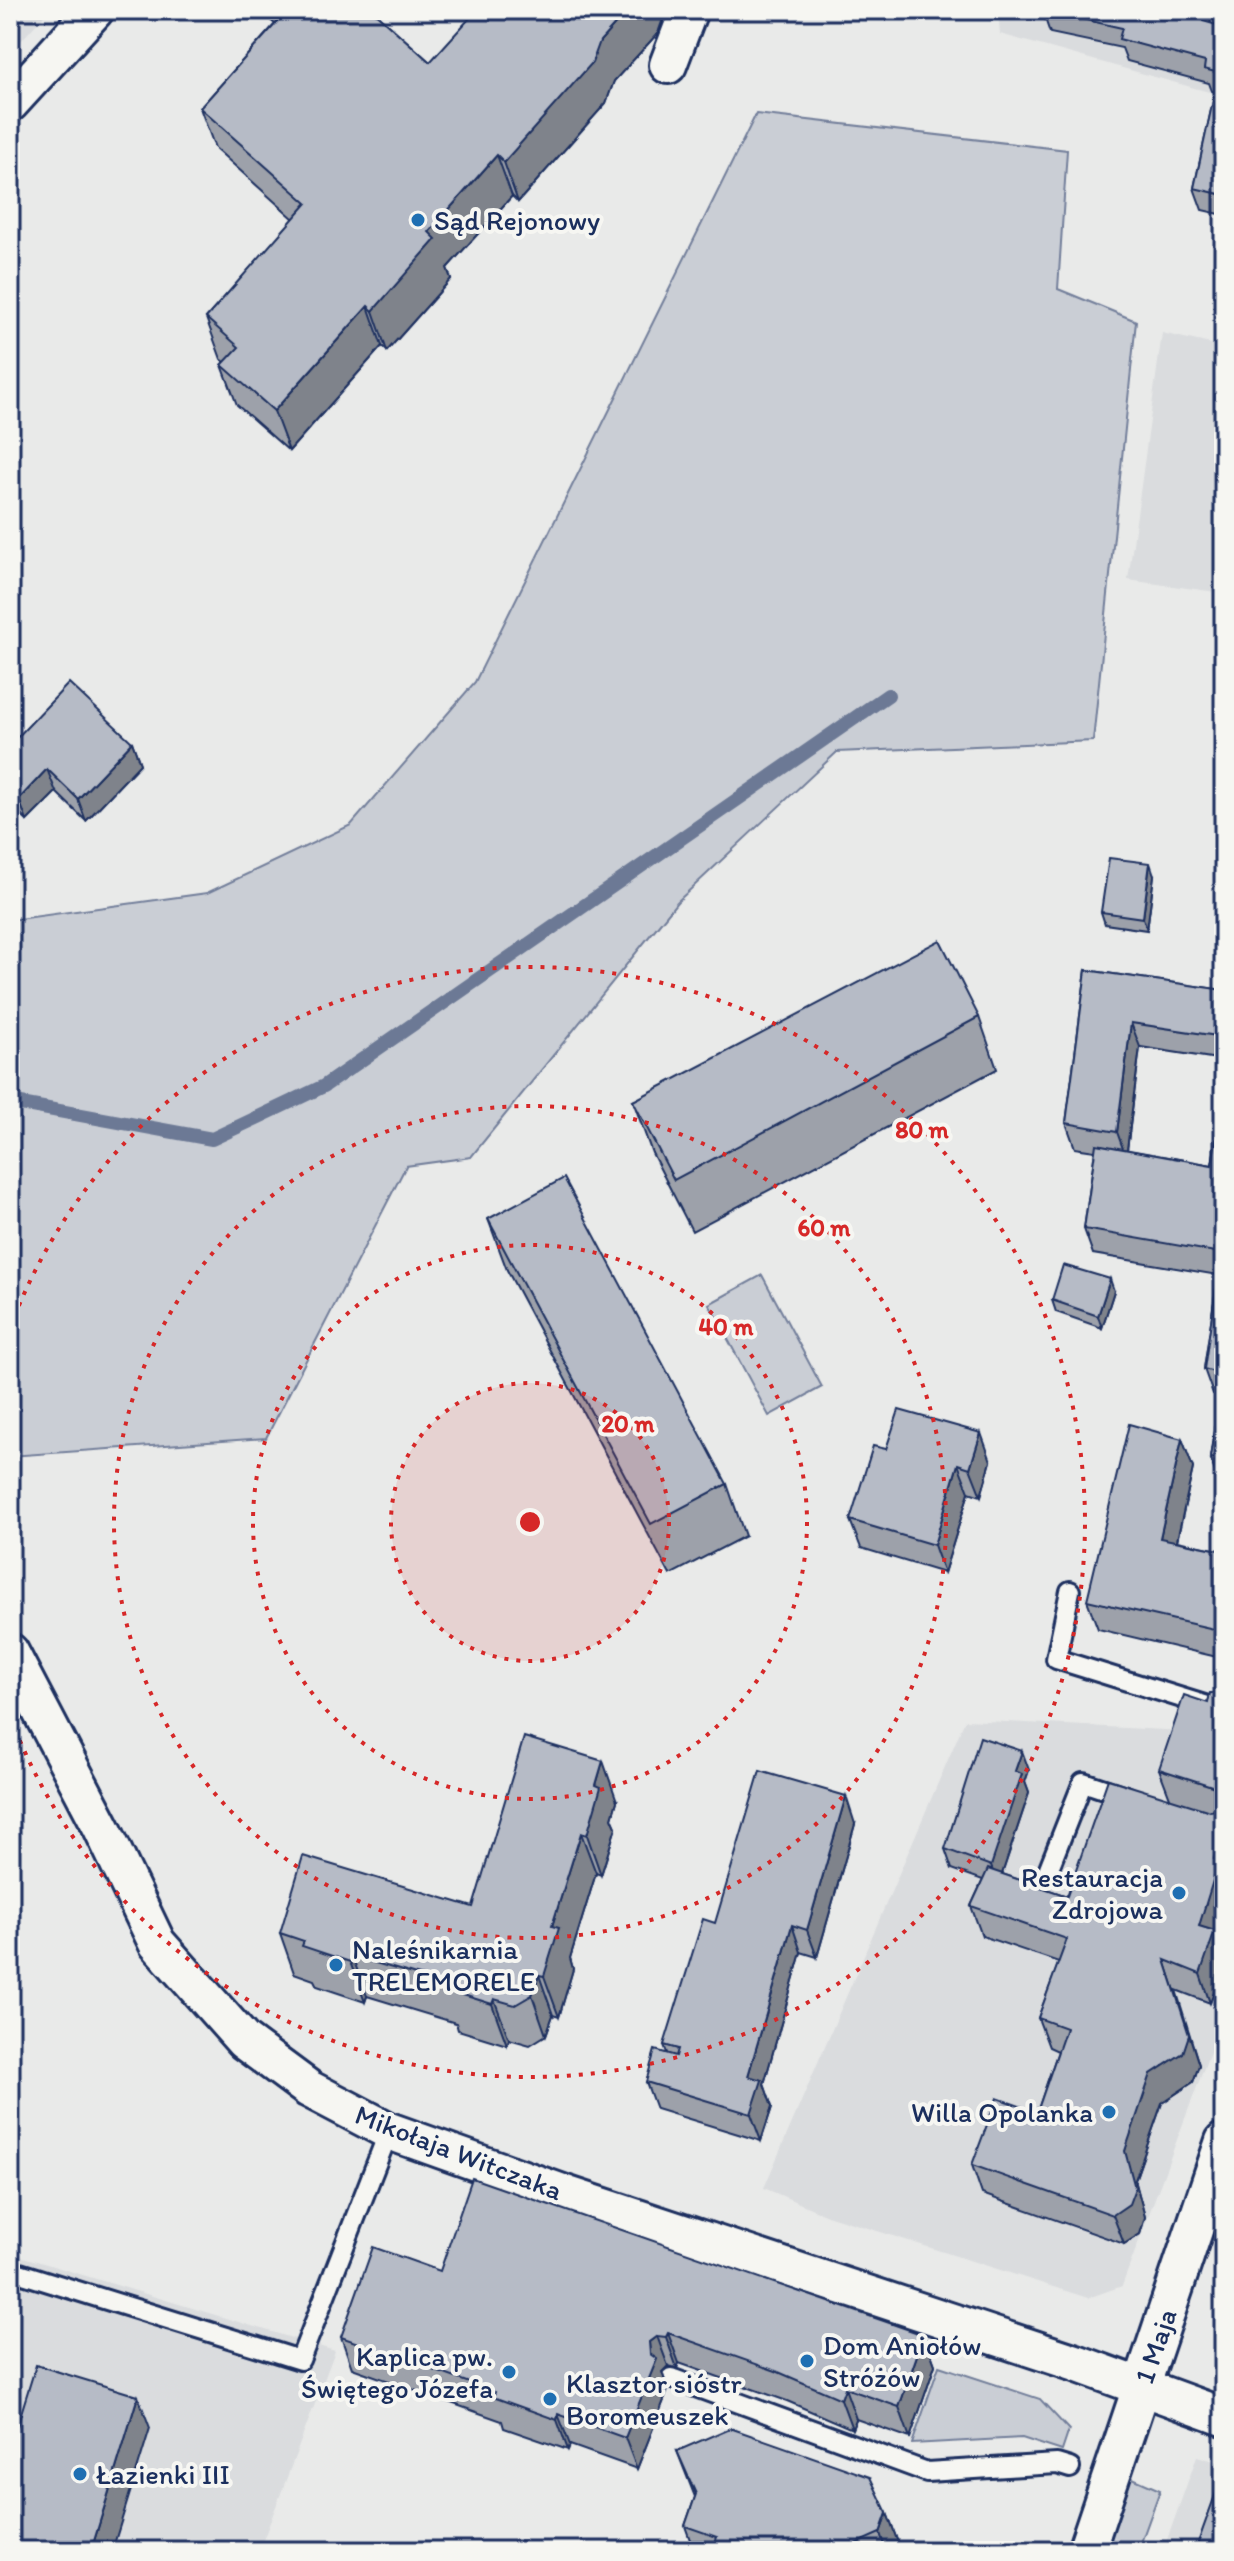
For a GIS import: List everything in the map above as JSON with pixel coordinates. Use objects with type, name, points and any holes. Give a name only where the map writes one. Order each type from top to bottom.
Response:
[{"type":"street","points":[[10,103],[95,10]]},
{"type":"street","points":[[668,65],[689,10]]},
{"type":"street","name":"Mikołaja Witczaka","points":[[10,1652],[102,1828],[157,1943],[244,2041],[309,2089],[389,2131],[583,2200],[1076,2363],[1224,2417]]},
{"type":"street","name":"1 Maja","points":[[1086,2551],[1124,2447],[1126,2428],[1224,2141]]},
{"type":"lane","points":[[1070,1591],[1056,1659],[1224,1711]]},
{"type":"lane","points":[[1047,1873],[1083,1782],[1140,1801]]},
{"type":"lane","points":[[10,2270],[300,2360],[389,2131]]},
{"type":"lane","points":[[671,2378],[927,2472],[1057,2464],[1070,2468]]},
{"type":"shaded area","points":[[10,10],[49,10],[10,53]]},
{"type":"shaded area","points":[[998,10],[1224,10],[1209,92],[1000,34]]},
{"type":"shaded area","points":[[756,114],[1067,150],[1058,289],[1136,321],[1093,741],[837,752],[677,902],[471,1157],[406,1166],[266,1438],[10,1456],[10,920],[207,893],[351,825],[475,682]]},
{"type":"shaded area","points":[[1162,333],[1224,347],[1224,593],[1128,580]]},
{"type":"shaded area","points":[[762,1275],[822,1387],[769,1416],[709,1304]]},
{"type":"shaded area","points":[[965,1720],[1224,1733],[1222,2020],[1122,2286],[1088,2298],[827,2215],[764,2188]]},
{"type":"shaded area","points":[[10,2253],[335,2351],[259,2551],[10,2551]]},
{"type":"shaded area","points":[[939,2366],[1040,2399],[1069,2430],[1062,2451],[1022,2438],[912,2444]]},
{"type":"shaded area","points":[[1197,2456],[1224,2464],[1224,2551],[1163,2551]]},
{"type":"shaded area","points":[[1128,2476],[1160,2490],[1138,2551],[1101,2551]]},
{"type":"building","points":[[288,10],[372,10],[430,62],[477,10],[628,10],[600,41],[592,63],[504,162],[497,155],[429,232],[436,239],[373,311],[368,306],[274,411],[222,365],[239,347],[206,318],[307,203],[200,108]]},
{"type":"building","points":[[1042,10],[1206,10],[1203,21],[1224,27],[1224,195],[1194,188],[1219,73],[1204,69],[1205,62],[1119,39],[1122,28]]},
{"type":"building","points":[[69,683],[132,742],[78,799],[47,769],[19,799],[10,790],[10,745]]},
{"type":"building","points":[[1109,858],[1150,863],[1143,918],[1101,912]]},
{"type":"building","points":[[940,940],[979,1017],[674,1180],[633,1101]]},
{"type":"building","points":[[1086,970],[1224,990],[1224,1037],[1131,1023],[1117,1132],[1066,1123]]},
{"type":"building","points":[[1224,1089],[1224,1375],[1204,1369],[1221,1253],[1084,1229],[1096,1144],[1212,1165]]},
{"type":"building","points":[[564,1178],[727,1484],[651,1524],[488,1219]]},
{"type":"building","points":[[1063,1265],[1110,1279],[1098,1316],[1052,1300]]},
{"type":"building","points":[[1221,1385],[1224,1386],[1224,1460],[1210,1458]]},
{"type":"building","points":[[899,1410],[981,1433],[970,1468],[958,1464],[934,1545],[850,1520],[873,1446],[886,1449]]},
{"type":"building","points":[[1129,1424],[1182,1439],[1160,1538],[1224,1551],[1224,1683],[1222,1674],[1215,1669],[1223,1631],[1087,1600]]},
{"type":"building","points":[[1224,1686],[1224,1799],[1223,1792],[1218,1788],[1159,1769],[1184,1695],[1208,1703],[1210,1693],[1217,1693]]},
{"type":"building","points":[[524,1737],[603,1761],[596,1785],[601,1787],[587,1835],[581,1833],[552,1926],[559,1928],[544,1976],[539,1975],[532,1995],[515,2005],[494,1999],[492,2004],[444,1989],[446,1984],[352,1956],[350,1962],[302,1946],[304,1941],[280,1933],[303,1856],[473,1907]]},
{"type":"building","points":[[980,1737],[1022,1751],[1015,1771],[1022,1774],[991,1866],[945,1849]]},
{"type":"building","points":[[760,1771],[846,1796],[807,1930],[792,1925],[748,2076],[762,2080],[751,2114],[646,2082],[655,2050],[676,2056],[678,2049],[664,2045],[703,1919],[715,1923]]},
{"type":"building","points":[[1108,1779],[1210,1811],[1221,1809],[1224,1804],[1224,1828],[1214,1859],[1219,1861],[1199,1926],[1215,1931],[1200,1974],[1165,1960],[1189,2035],[1183,2053],[1151,2074],[1125,2151],[1135,2188],[1129,2204],[1113,2215],[972,2165],[997,2098],[1037,2112],[1066,2028],[1038,2018],[1067,1939],[971,1906],[988,1869],[1067,1896]]},
{"type":"building","points":[[472,2178],[924,2335],[899,2407],[845,2388],[841,2399],[776,2371],[668,2333],[666,2337],[657,2336],[649,2342],[650,2354],[657,2359],[625,2438],[558,2414],[557,2420],[493,2397],[495,2392],[341,2337],[373,2247],[440,2271]]},
{"type":"building","name":"Łazienki III","points":[[36,2365],[138,2396],[91,2551],[10,2551],[10,2449]]},
{"type":"building","points":[[730,2428],[870,2477],[887,2513],[880,2533],[844,2549],[828,2544],[825,2551],[712,2551],[717,2537],[685,2526],[696,2494],[677,2451]]},
{"type":"building","points":[[1222,2476],[1224,2551],[1195,2551]]},
{"type":"waterway","points":[[10,1102],[212,1139],[324,1086],[888,695]]},
{"type":"place","name":"Sąd Rejonowy","points":[[418,220]]},
{"type":"place","name":"Restauracja Zdrojowa","points":[[1179,1893]]},
{"type":"place","name":"Naleśnikarnia TRELEMORELE","points":[[336,1965]]},
{"type":"place","name":"Willa Opolanka","points":[[1109,2112]]},
{"type":"place","name":"Dom Aniołów Stróżów","points":[[807,2361]]},
{"type":"place","name":"Kaplica pw. Świętego Józefa","points":[[509,2372]]},
{"type":"place","name":"Klasztor sióstr Boromeuszek","points":[[550,2399]]},
{"type":"place","name":"Łazienki III","points":[[80,2474]]}]
